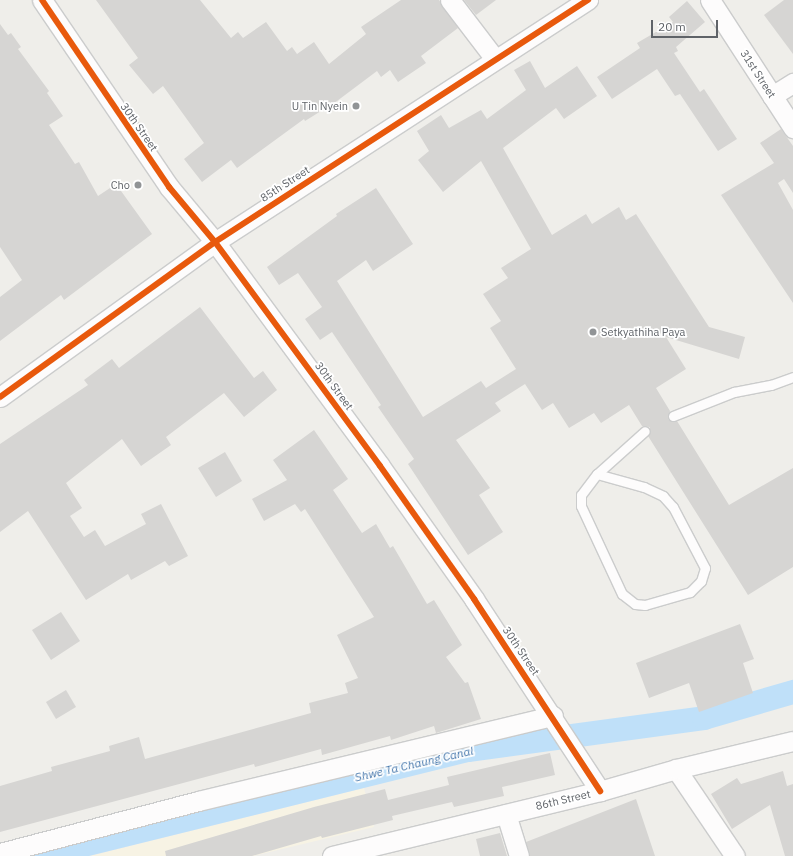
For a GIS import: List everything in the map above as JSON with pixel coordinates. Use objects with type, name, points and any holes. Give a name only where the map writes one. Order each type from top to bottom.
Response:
[{"type":"street","name":"30th Street","points":[[42,0],[125,125],[169,186],[215,242],[380,466],[557,722],[600,791]]},
{"type":"street","points":[[450,0],[495,59]]},
{"type":"street","name":"85th Street","points":[[0,397],[215,242],[588,0]]},
{"type":"street","name":"31st Street","points":[[710,0],[793,128]]},
{"type":"street","points":[[772,96],[793,83]]},
{"type":"street","points":[[0,853],[198,801],[557,722]]},
{"type":"street","name":"86th Street","points":[[332,856],[600,791],[676,769],[793,741]]},
{"type":"street","points":[[676,769],[735,856]]},
{"type":"street","points":[[506,814],[519,856]]},
{"type":"lane","points":[[673,416],[734,392],[771,386],[793,377]]},
{"type":"lane","points":[[597,474],[644,487],[663,496],[673,506],[705,568],[701,581],[690,592],[645,605],[635,604],[622,594],[580,506],[581,495],[597,474],[645,432]]},
{"type":"shaded area","points":[[364,788],[374,827],[253,856],[90,856]]},
{"type":"building","points":[[96,0],[200,0],[231,38],[238,32],[243,38],[266,22],[287,51],[292,47],[297,54],[314,42],[329,64],[366,34],[361,27],[401,0],[439,0],[458,28],[421,56],[426,63],[398,82],[390,70],[381,77],[377,71],[337,101],[305,121],[304,119],[237,168],[231,160],[202,182],[184,159],[204,143],[163,86],[153,94],[129,65],[138,58]]},
{"type":"building","points":[[464,0],[496,0],[476,15]]},
{"type":"building","points":[[784,0],[793,0],[793,54],[764,15]]},
{"type":"building","points":[[687,1],[705,22],[676,47],[678,51],[674,53],[700,92],[704,89],[737,139],[718,151],[680,94],[675,96],[657,69],[612,99],[597,77],[640,48],[637,43],[673,22],[669,17]]},
{"type":"building","points":[[0,24],[8,35],[11,33],[21,47],[18,49],[49,91],[47,93],[63,116],[49,125],[75,164],[79,162],[98,196],[116,184],[152,234],[64,300],[61,295],[0,341],[0,297],[22,280],[0,247]]},
{"type":"building","points":[[530,61],[545,88],[577,66],[597,96],[564,119],[556,108],[503,148],[552,235],[586,214],[592,224],[619,207],[626,220],[636,214],[709,327],[745,337],[739,359],[666,337],[686,369],[656,388],[670,411],[668,419],[672,422],[677,421],[729,505],[793,468],[793,567],[748,595],[648,436],[650,427],[642,426],[629,405],[601,423],[594,413],[569,428],[553,403],[542,410],[525,384],[495,403],[501,411],[456,440],[490,488],[479,495],[503,532],[468,555],[408,464],[414,459],[378,407],[381,405],[332,332],[320,340],[305,319],[322,307],[298,273],[279,285],[267,267],[337,216],[336,214],[376,188],[413,244],[373,271],[366,260],[337,281],[423,417],[481,381],[486,388],[516,369],[490,328],[501,321],[483,294],[508,278],[501,268],[531,249],[481,161],[443,192],[418,160],[429,151],[417,131],[441,115],[449,128],[481,110],[487,119],[526,90],[514,70]]},
{"type":"building","points":[[781,129],[793,146],[793,193],[784,179],[778,183],[793,210],[793,303],[721,195],[774,163],[760,143]]},
{"type":"building","points":[[200,307],[254,378],[263,371],[277,390],[244,417],[224,393],[166,437],[171,445],[141,466],[122,439],[66,483],[82,508],[70,516],[84,537],[95,530],[105,546],[146,524],[141,514],[161,504],[188,556],[169,566],[165,561],[131,580],[128,574],[86,600],[28,511],[0,532],[0,444],[88,385],[84,380],[112,359],[119,368]]},
{"type":"building","points":[[314,430],[348,479],[333,490],[362,533],[376,524],[390,548],[393,546],[427,604],[434,600],[462,645],[446,657],[465,683],[468,682],[481,719],[436,733],[434,726],[391,740],[390,736],[322,755],[321,749],[255,767],[254,764],[0,832],[0,786],[52,771],[51,767],[110,751],[109,746],[139,737],[145,759],[311,713],[309,703],[348,693],[345,683],[358,678],[337,635],[374,617],[305,509],[301,512],[295,504],[264,521],[252,499],[287,480],[273,460]]},
{"type":"building","points":[[225,452],[242,481],[216,497],[198,468]]},
{"type":"building","points":[[61,612],[80,641],[51,660],[32,630]]},
{"type":"building","points":[[740,624],[754,659],[743,663],[753,693],[699,712],[689,683],[649,698],[636,663]]},
{"type":"building","points":[[66,690],[76,707],[56,719],[46,702]]},
{"type":"building","points":[[550,753],[555,775],[502,787],[504,796],[454,807],[452,802],[392,816],[393,820],[322,838],[321,836],[252,856],[166,856],[165,851],[314,807],[385,789],[388,800],[449,785],[447,777]]},
{"type":"building","points":[[783,771],[787,786],[793,784],[793,856],[785,856],[770,805],[732,829],[711,794],[737,778],[741,784]]},
{"type":"building","points":[[636,799],[655,856],[530,856],[526,842]]},
{"type":"building","points":[[500,833],[507,856],[480,856],[476,839]]},
{"type":"waterway","name":"Shwe Ta Chaung Canal","points":[[39,856],[468,750],[704,718],[793,692]]},
{"type":"cycle path","points":[[42,0],[169,187],[215,242],[380,466],[474,599],[600,791]]},
{"type":"cycle path","points":[[0,397],[215,242],[588,0]]},
{"type":"place","name":"U Tin Nyein","points":[[356,106]]},
{"type":"place","name":"Cho","points":[[138,185]]},
{"type":"place","name":"Setkyathiha Paya","points":[[593,332]]}]
